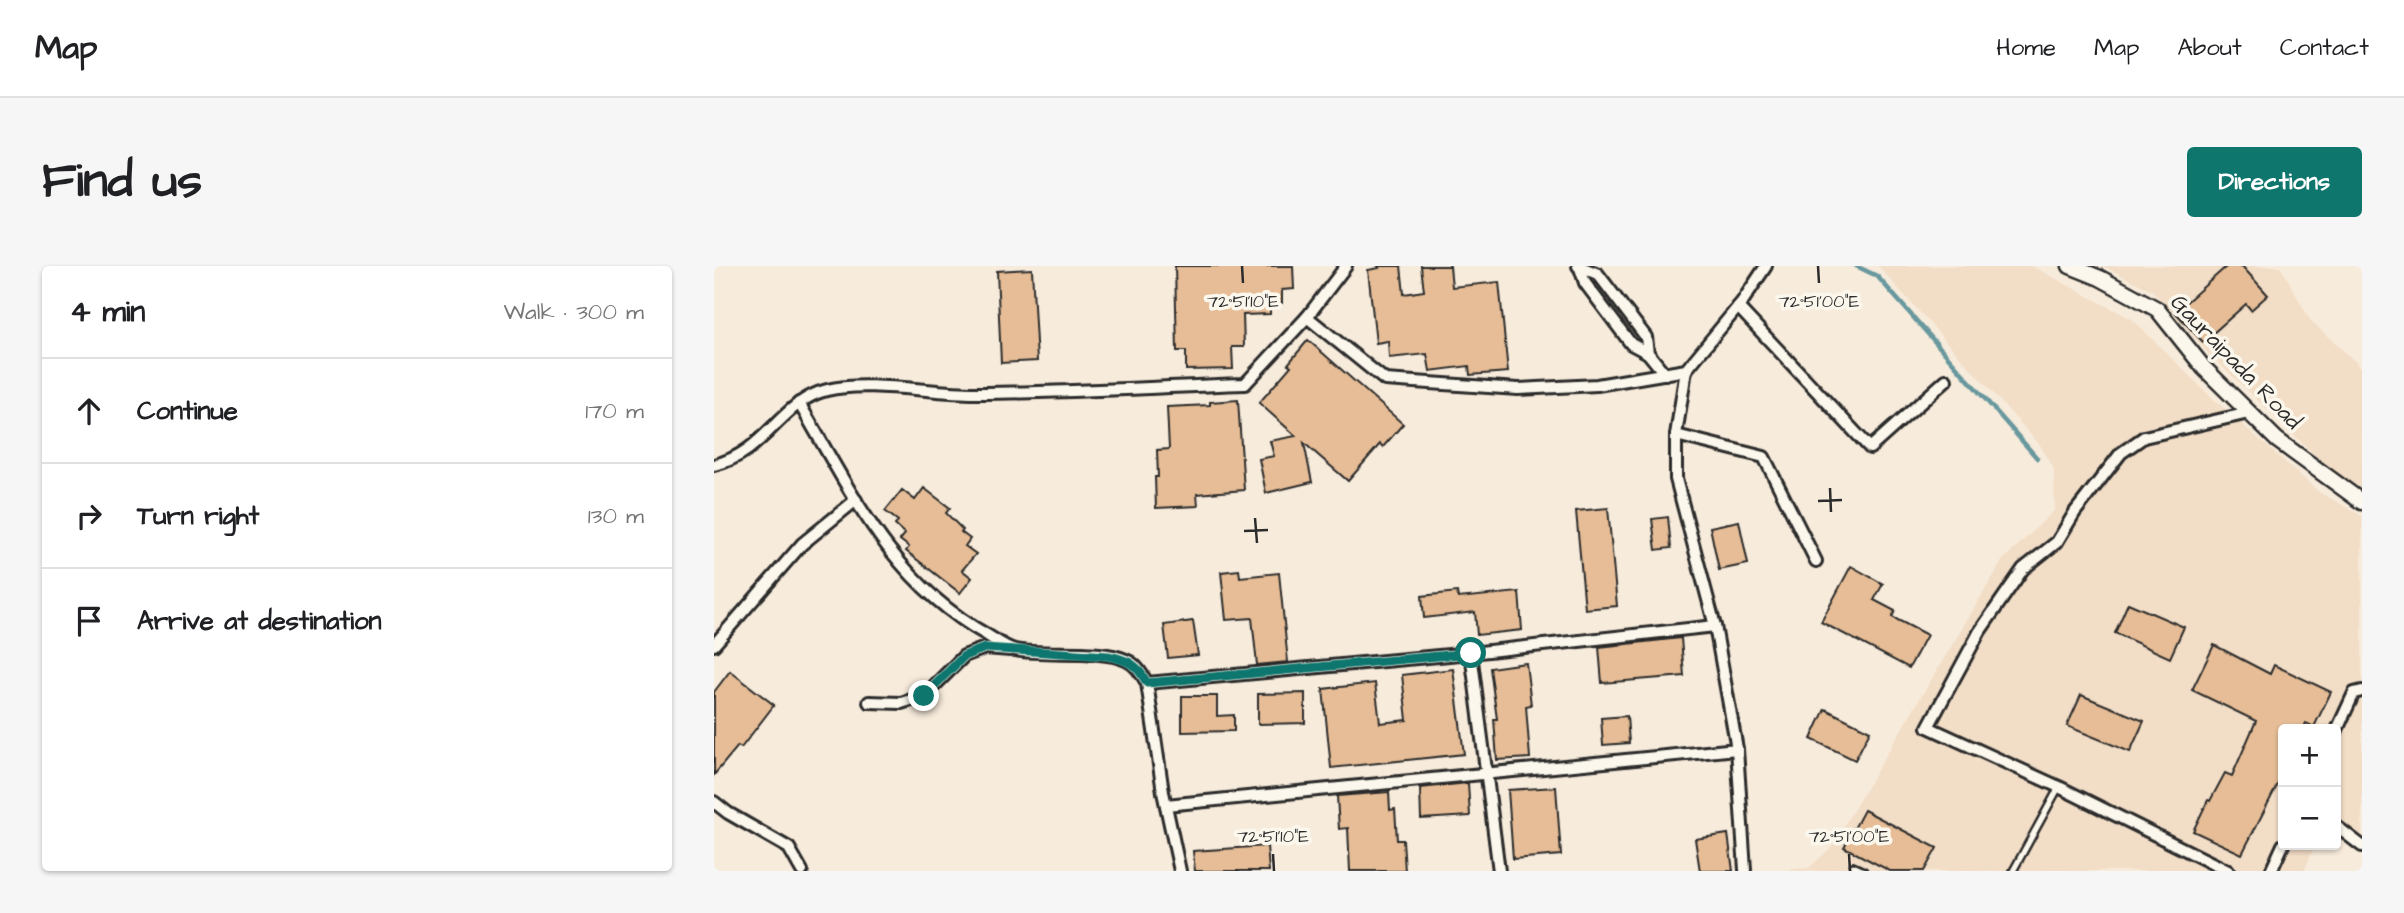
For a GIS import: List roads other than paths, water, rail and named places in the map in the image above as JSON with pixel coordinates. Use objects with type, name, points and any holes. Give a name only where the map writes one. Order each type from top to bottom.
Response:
[{"type":"street","points":[[714,465],[731,461],[754,447],[799,403],[824,391],[845,387],[974,393],[1245,384],[1307,317],[1346,266]]},
{"type":"street","points":[[1745,870],[1737,749],[1715,626],[1676,479],[1676,435],[1686,370],[1738,307],[1766,266]]},
{"type":"street","name":"Gauraipada Road","points":[[2070,266],[2100,278],[2157,309],[2204,368],[2277,440],[2362,502]]},
{"type":"street","points":[[1579,267],[1585,283],[1630,344],[1648,353],[1665,374]]},
{"type":"street","points":[[1579,267],[1598,274],[1646,337],[1648,353]]},
{"type":"street","points":[[1738,307],[1870,448],[1946,380]]},
{"type":"street","points":[[1307,317],[1385,380],[1518,389],[1597,385],[1686,370]]},
{"type":"street","points":[[799,403],[878,537],[920,586],[957,618],[1013,650]]},
{"type":"street","points":[[2228,871],[2059,787],[1928,727],[1980,631],[2023,569],[2057,542],[2075,512],[2121,453],[2144,437],[2249,413]]},
{"type":"street","points":[[1676,435],[1764,457],[1816,561]]},
{"type":"street","points":[[714,645],[802,544],[856,500]]},
{"type":"street","points":[[1147,683],[1471,653],[1715,626]]},
{"type":"street","points":[[869,702],[901,703],[924,696],[964,656],[985,648],[1108,656],[1127,660],[1142,672],[1147,683],[1166,805],[1180,871]]},
{"type":"street","points":[[1471,653],[1499,871]]},
{"type":"street","points":[[2340,724],[2354,693],[2362,691]]},
{"type":"street","points":[[1166,805],[1737,749]]},
{"type":"street","points":[[714,802],[789,848],[802,871]]},
{"type":"street","points":[[2341,830],[2362,846]]},
{"type":"street","points":[[2271,871],[2281,850]]},
{"type":"lane","points":[[2013,871],[2059,787]]},
{"type":"lane","points":[[1853,866],[1864,871]]},
{"type":"waterway","points":[[1856,266],[1877,276],[2037,458]]}]
